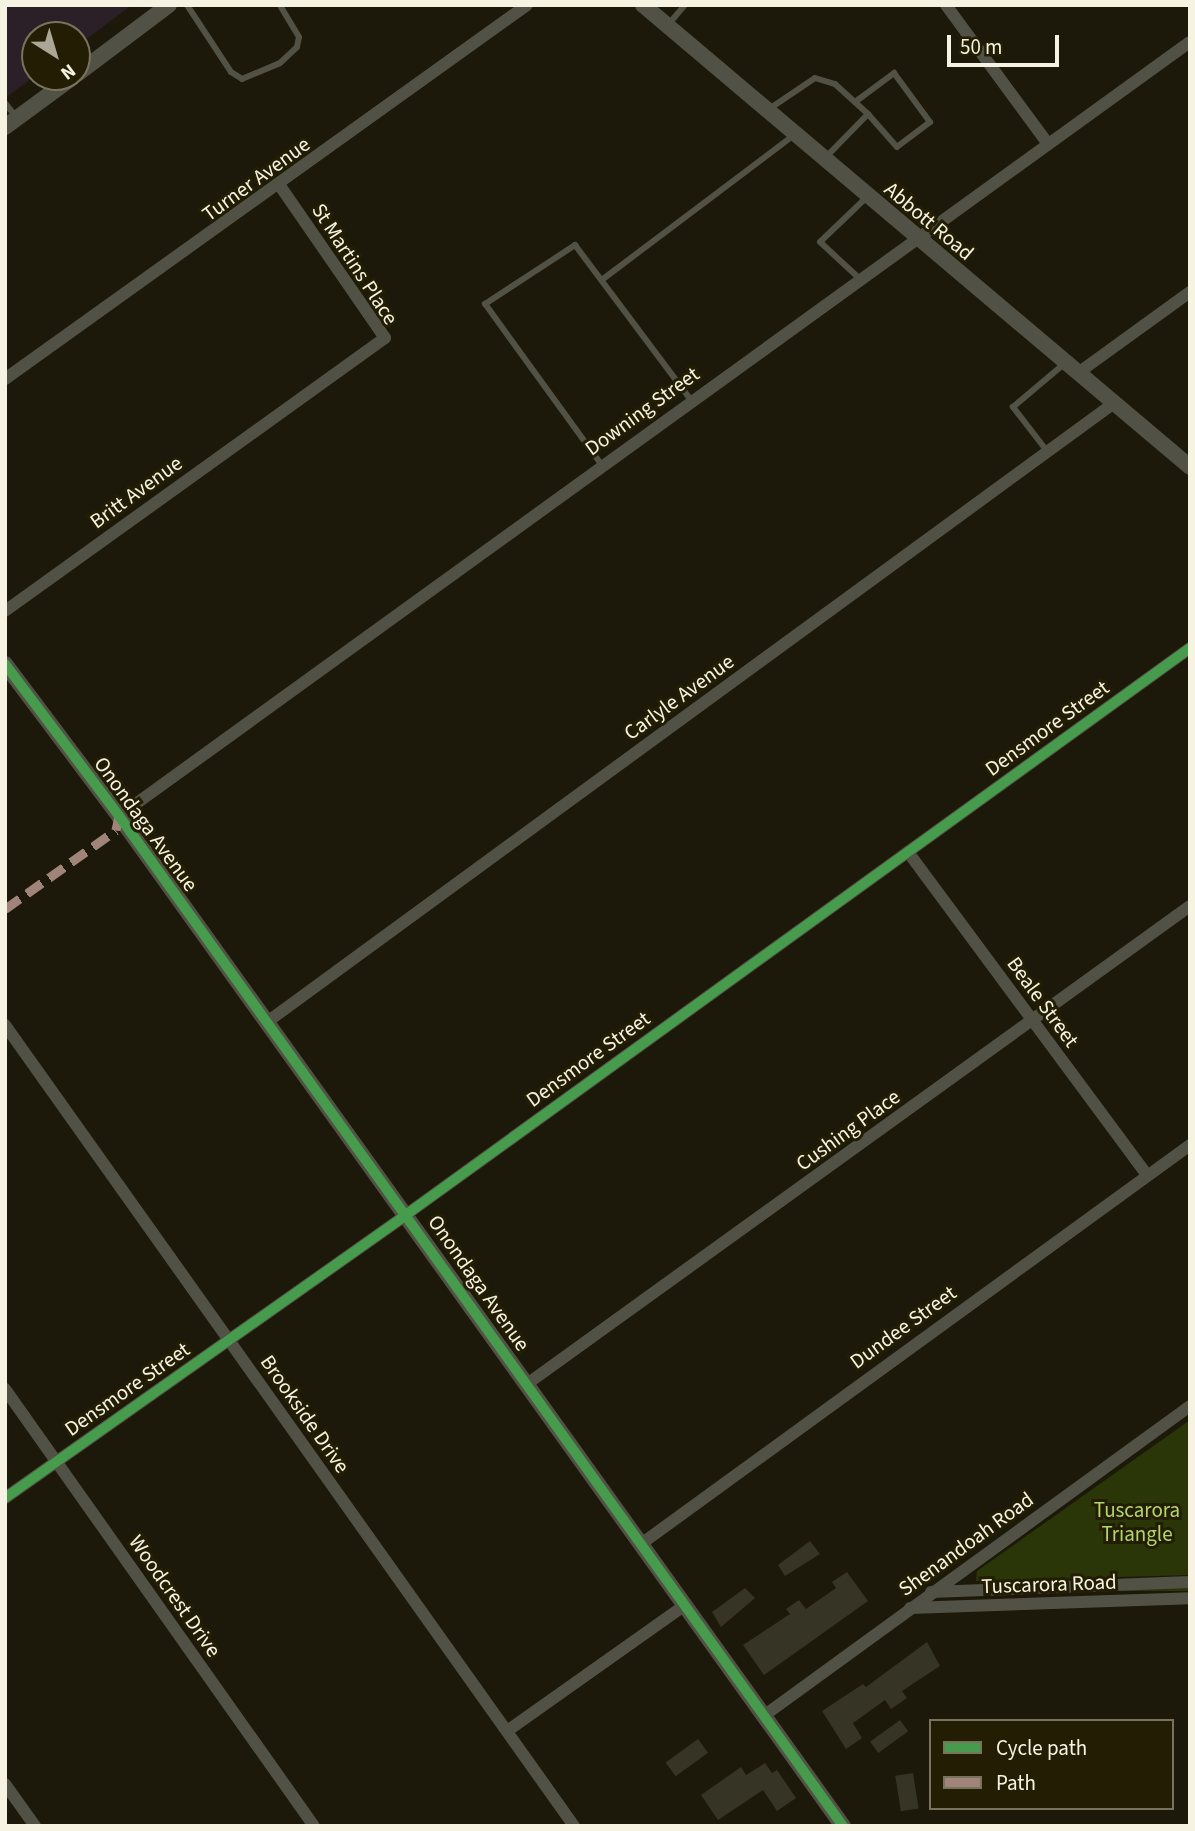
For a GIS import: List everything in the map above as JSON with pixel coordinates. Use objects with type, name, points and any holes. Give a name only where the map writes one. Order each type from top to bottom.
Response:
[{"type":"street","points":[[91,64],[169,5]]},
{"type":"street","name":"Turner Avenue","points":[[5,379],[280,186],[527,5]]},
{"type":"street","name":"Abbott Road","points":[[643,5],[1190,467]]},
{"type":"street","points":[[946,5],[1048,144]]},
{"type":"street","name":"Downing Street","points":[[119,816],[600,464],[1190,42]]},
{"type":"street","points":[[11,123],[54,91]]},
{"type":"street","name":"St Martins Place","points":[[280,186],[385,338],[290,405]]},
{"type":"street","points":[[1072,368],[1190,292]]},
{"type":"street","name":"Carlyle Avenue","points":[[267,1022],[1114,403]]},
{"type":"street","name":"Britt Avenue","points":[[5,611],[290,405]]},
{"type":"street","name":"Densmore Street","points":[[5,1498],[407,1214],[1190,648]]},
{"type":"street","name":"Onondaga Avenue","points":[[5,664],[119,816],[407,1214],[844,1826]]},
{"type":"street","name":"Beale Street","points":[[908,852],[1147,1175]]},
{"type":"street","name":"Cushing Place","points":[[527,1384],[1190,906]]},
{"type":"street","name":"Brookside Drive","points":[[5,1025],[575,1826]]},
{"type":"street","name":"Dundee Street","points":[[641,1544],[1190,1144]]},
{"type":"street","name":"Woodcrest Drive","points":[[5,1389],[314,1826]]},
{"type":"street","name":"Shenandoah Road","points":[[765,1715],[1190,1406]]},
{"type":"street","name":"Tuscarora Road","points":[[931,1592],[1190,1582]]},
{"type":"street","name":"Tuscarora Road","points":[[909,1608],[1190,1598]]},
{"type":"street","points":[[507,1731],[685,1605]]},
{"type":"street","points":[[5,1784],[35,1826]]},
{"type":"lane","points":[[187,5],[231,72],[242,79],[280,63],[297,47],[297,30],[280,5]]},
{"type":"lane","points":[[667,26],[685,5]]},
{"type":"lane","points":[[767,110],[815,78],[835,84],[855,102],[869,114],[897,147],[930,122],[894,73],[855,102]]},
{"type":"lane","points":[[5,103],[11,123]]},
{"type":"lane","points":[[824,159],[869,114]]},
{"type":"lane","points":[[603,279],[795,134]]},
{"type":"lane","points":[[860,279],[820,242],[868,196]]},
{"type":"lane","points":[[600,464],[485,304],[575,245],[691,400]]},
{"type":"lane","points":[[1047,451],[1013,407],[1072,368]]},
{"type":"shaded area","points":[[5,5],[132,5],[91,36],[91,21],[21,21],[21,86],[5,98]]},
{"type":"green space","name":"Tuscarora Triangle","points":[[1190,1420],[1190,1575],[976,1581],[977,1571]]},
{"type":"green space","points":[[1034,1586],[1190,1586],[1190,1591],[1034,1591]]},
{"type":"building","points":[[810,1541],[820,1554],[785,1576],[778,1565]]},
{"type":"building","points":[[847,1572],[868,1601],[764,1675],[743,1645],[790,1614],[786,1609],[799,1600],[806,1609],[836,1588],[832,1582]]},
{"type":"building","points":[[745,1588],[755,1598],[721,1627],[712,1612]]},
{"type":"building","points":[[927,1642],[940,1666],[902,1691],[907,1698],[891,1709],[885,1700],[853,1723],[862,1738],[846,1749],[822,1711],[863,1684],[866,1687]]},
{"type":"building","points":[[900,1720],[908,1731],[878,1753],[870,1742]]},
{"type":"building","points":[[698,1739],[708,1753],[676,1776],[666,1763]]},
{"type":"building","points":[[765,1763],[772,1773],[777,1770],[796,1798],[777,1811],[763,1790],[718,1820],[701,1795],[741,1767],[746,1775]]},
{"type":"building","points":[[913,1773],[919,1809],[901,1811],[895,1776]]},
{"type":"marked path","points":[[5,909],[116,830],[119,816]]},
{"type":"cycle path","points":[[5,1498],[407,1214],[1190,648]]},
{"type":"cycle path","points":[[5,664],[119,816],[843,1826]]}]
